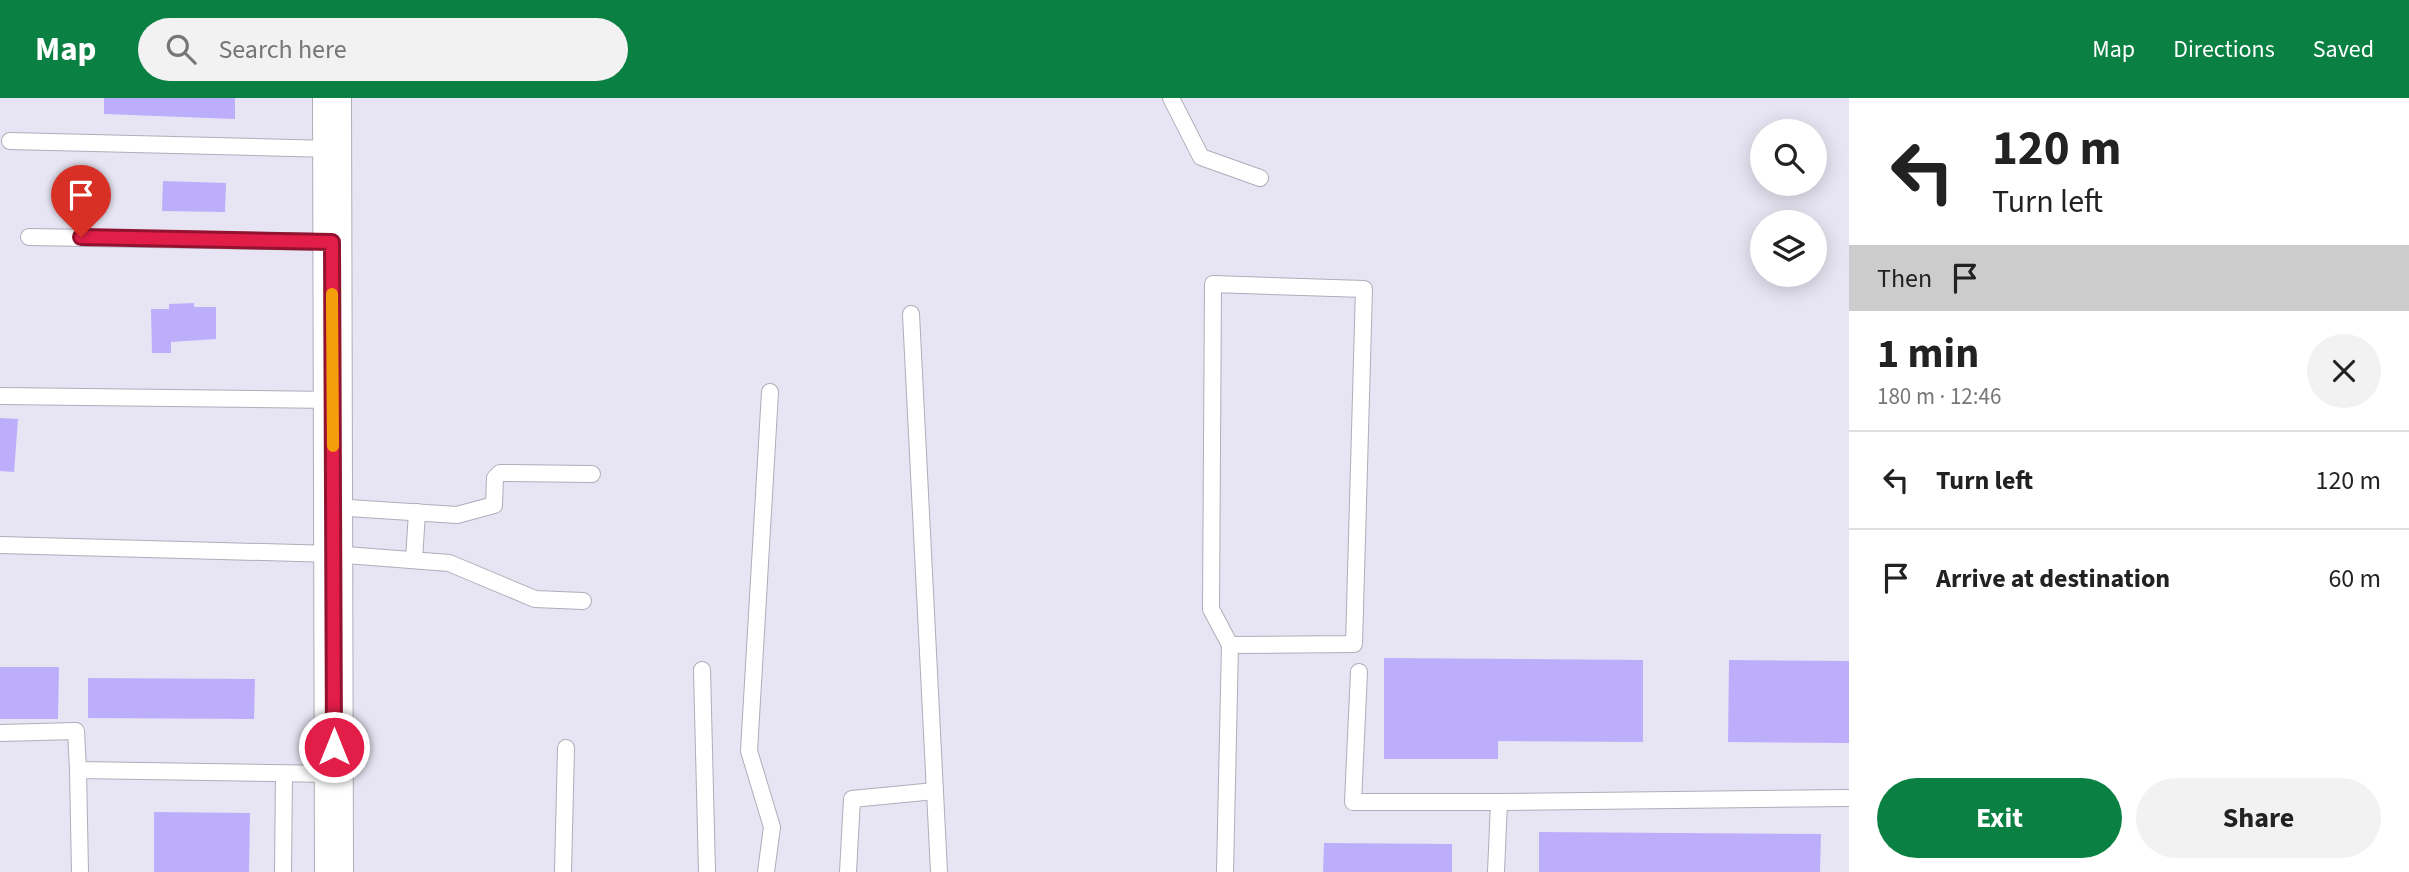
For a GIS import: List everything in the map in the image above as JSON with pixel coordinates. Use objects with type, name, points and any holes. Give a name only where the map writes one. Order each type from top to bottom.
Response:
[{"type":"street","points":[[332,98],[334,872]]},
{"type":"lane","points":[[1171,98],[1201,157],[1260,178]]},
{"type":"lane","points":[[10,141],[332,149]]},
{"type":"lane","points":[[29,237],[332,242]]},
{"type":"lane","points":[[1225,872],[1230,645],[1211,609],[1213,284],[1364,289],[1354,644],[1230,645]]},
{"type":"lane","points":[[911,314],[939,872]]},
{"type":"lane","points":[[766,872],[772,827],[749,751],[770,392]]},
{"type":"lane","points":[[0,396],[333,400]]},
{"type":"lane","points":[[333,507],[457,515],[494,505],[495,478],[500,473],[592,474]]},
{"type":"lane","points":[[414,560],[417,512]]},
{"type":"lane","points":[[0,545],[333,554],[449,563],[535,599],[583,601]]},
{"type":"lane","points":[[702,670],[707,872]]},
{"type":"lane","points":[[1359,673],[1353,802],[1849,798]]},
{"type":"lane","points":[[0,733],[76,731],[80,872]]},
{"type":"lane","points":[[563,872],[566,748]]},
{"type":"lane","points":[[78,770],[334,774]]},
{"type":"lane","points":[[283,872],[285,774]]},
{"type":"lane","points":[[848,872],[852,799],[935,791]]},
{"type":"lane","points":[[1496,872],[1499,802]]},
{"type":"building","points":[[104,98],[235,98],[235,119],[104,114]]},
{"type":"building","points":[[163,181],[226,183],[225,212],[162,211]]},
{"type":"building","points":[[194,303],[194,307],[216,307],[216,339],[171,342],[171,353],[152,353],[151,309],[169,309],[169,304]]},
{"type":"building","points":[[0,418],[18,419],[14,472],[0,471]]},
{"type":"building","points":[[1384,658],[1643,660],[1643,742],[1498,741],[1498,759],[1384,759]]},
{"type":"building","points":[[1729,660],[1849,661],[1849,743],[1728,742]]},
{"type":"building","points":[[0,667],[59,667],[58,719],[0,719]]},
{"type":"building","points":[[88,678],[255,679],[254,719],[88,718]]},
{"type":"building","points":[[154,812],[250,813],[249,872],[154,872]]},
{"type":"building","points":[[1539,832],[1821,834],[1820,872],[1539,872]]},
{"type":"building","points":[[1324,843],[1452,844],[1452,872],[1323,872]]},
{"type":"slow traffic","points":[[332,294],[333,446]]},
{"type":"route","points":[[81,237],[332,242],[334,747]]}]
